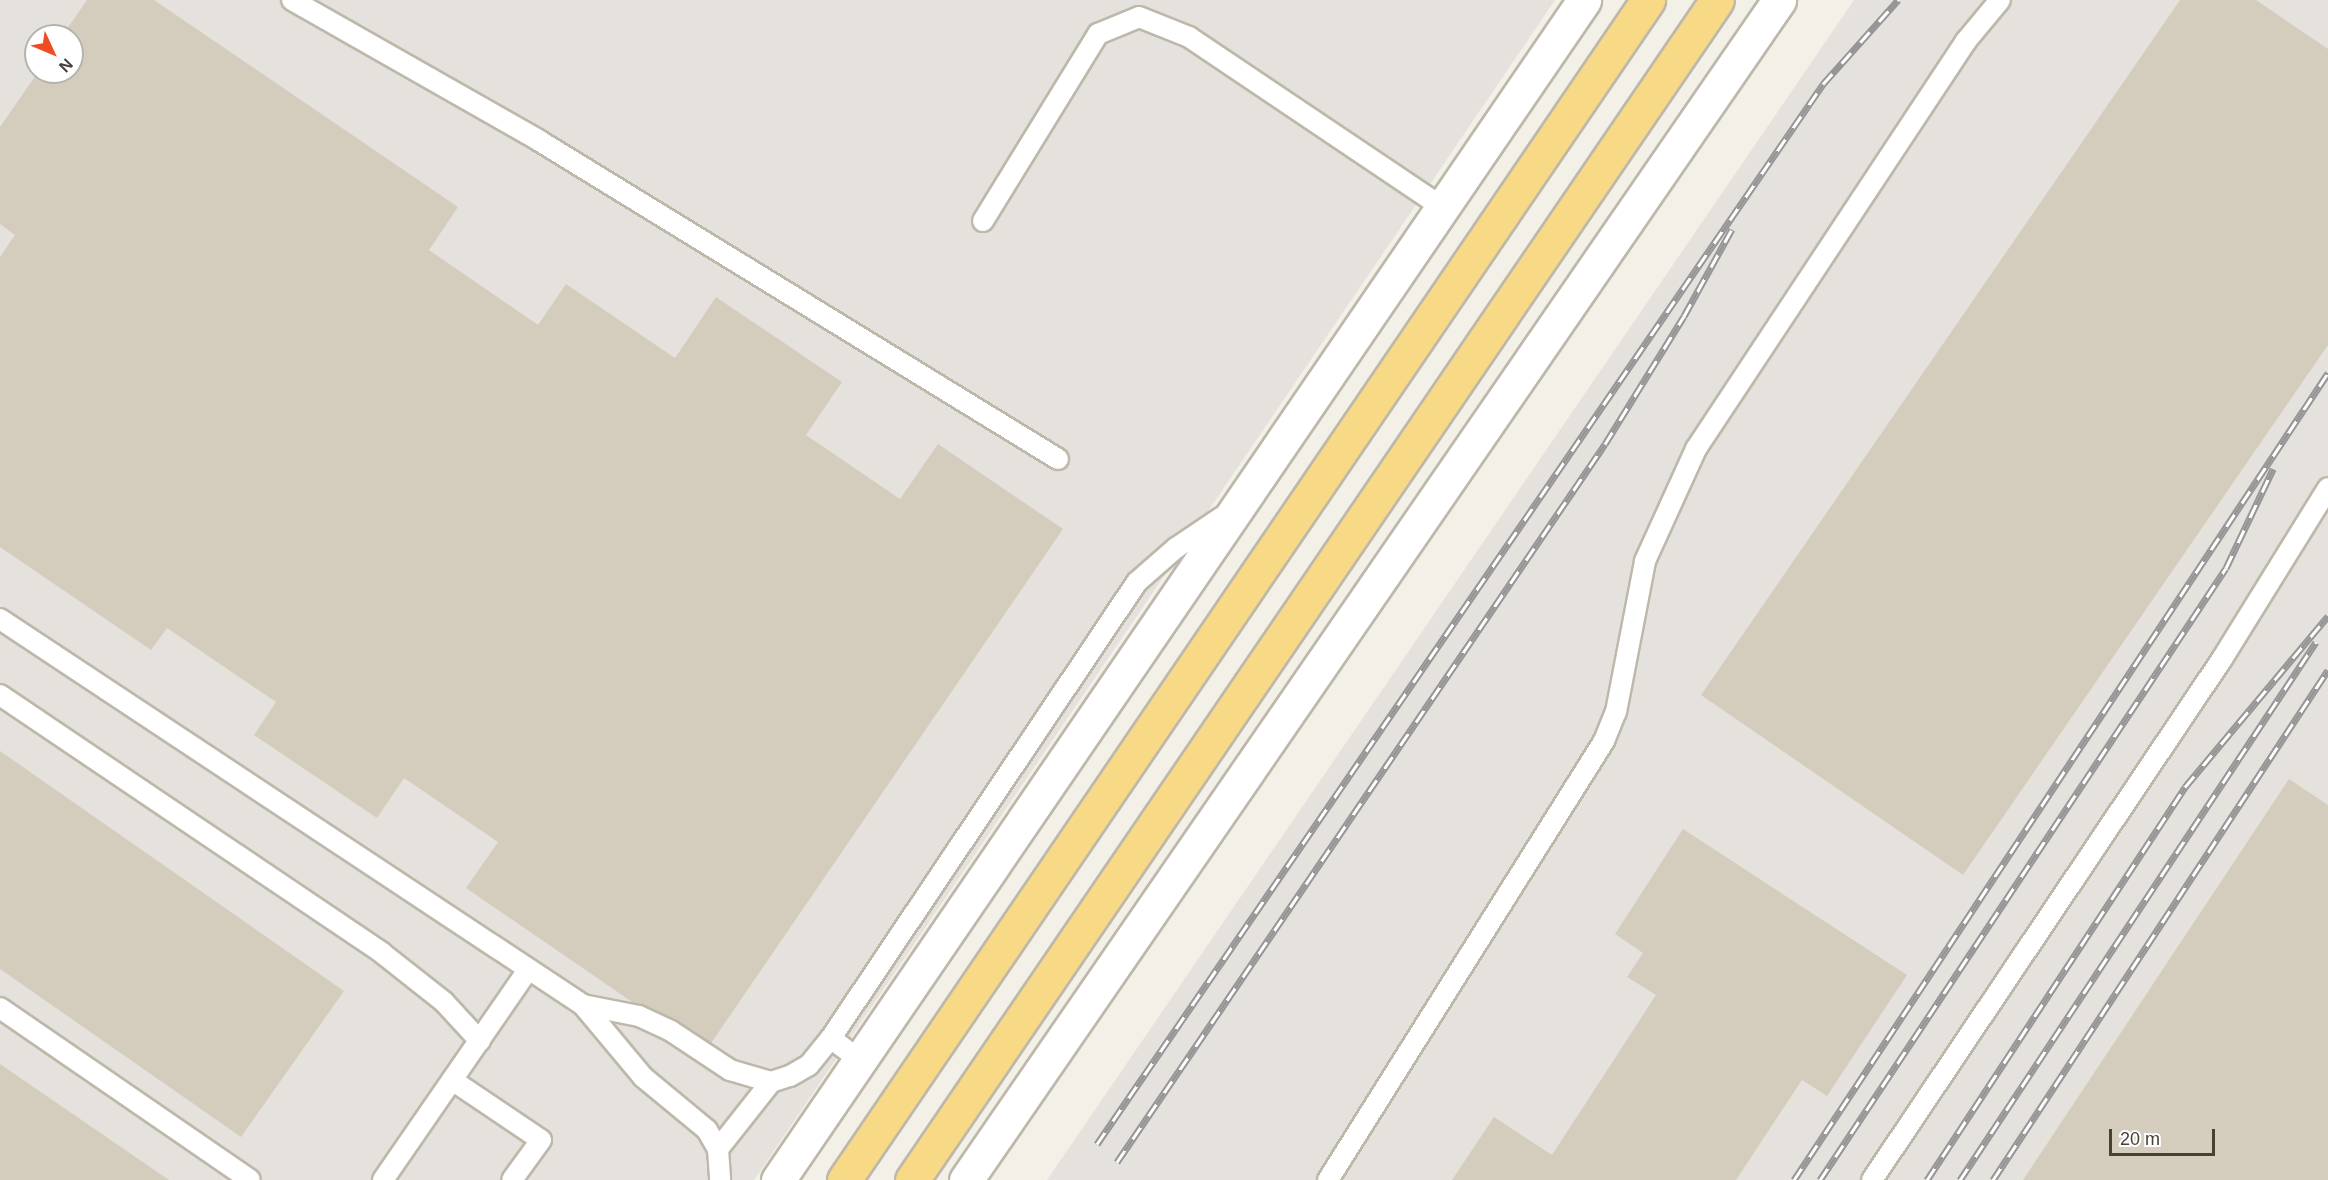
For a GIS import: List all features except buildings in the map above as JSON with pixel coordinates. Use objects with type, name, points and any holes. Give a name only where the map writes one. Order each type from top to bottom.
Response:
[{"type":"highway","points":[[844,1180],[1648,0]]},
{"type":"highway","points":[[912,1180],[1717,0]]},
{"type":"street","points":[[778,1180],[1584,0]]},
{"type":"street","points":[[966,1180],[1779,0]]},
{"type":"lane","points":[[292,0],[538,140],[1058,459]]},
{"type":"lane","points":[[1328,1180],[1604,741],[1616,712],[1645,561],[1696,449],[1966,41],[2000,0]]},
{"type":"lane","points":[[983,221],[1098,34],[1138,17],[1189,37],[1442,207]]},
{"type":"lane","points":[[1872,1180],[2222,659],[2328,488]]},
{"type":"lane","points":[[717,1149],[771,1082],[809,1065],[831,1038],[1137,582],[1176,548],[1239,505]]},
{"type":"lane","points":[[0,619],[527,971],[583,1005],[639,1016],[671,1031],[730,1070],[771,1082]]},
{"type":"lane","points":[[0,695],[382,953],[444,1002],[480,1041]]},
{"type":"lane","points":[[383,1180],[527,971]]},
{"type":"lane","points":[[583,1005],[615,1048],[643,1077],[690,1113],[707,1130],[717,1149],[720,1180]]},
{"type":"lane","points":[[0,1008],[250,1180]]},
{"type":"lane","points":[[831,1038],[861,1061]]},
{"type":"lane","points":[[452,1080],[541,1140],[512,1180]]},
{"type":"shaded area","points":[[0,0],[1555,0],[754,1180],[0,1180]]},
{"type":"shaded area","points":[[1854,0],[2328,0],[2328,1180],[1047,1180]]},
{"type":"railway","points":[[1097,1144],[1823,84],[1898,0]]},
{"type":"railway","points":[[1117,1162],[1605,444],[1684,316],[1732,229]]},
{"type":"railway","points":[[1794,1180],[2328,373]]},
{"type":"railway","points":[[1820,1180],[2226,568],[2273,469]]},
{"type":"railway","points":[[1927,1180],[2185,787],[2328,616]]},
{"type":"railway","points":[[1960,1180],[2316,642]]},
{"type":"railway","points":[[1993,1180],[2328,670]]}]
